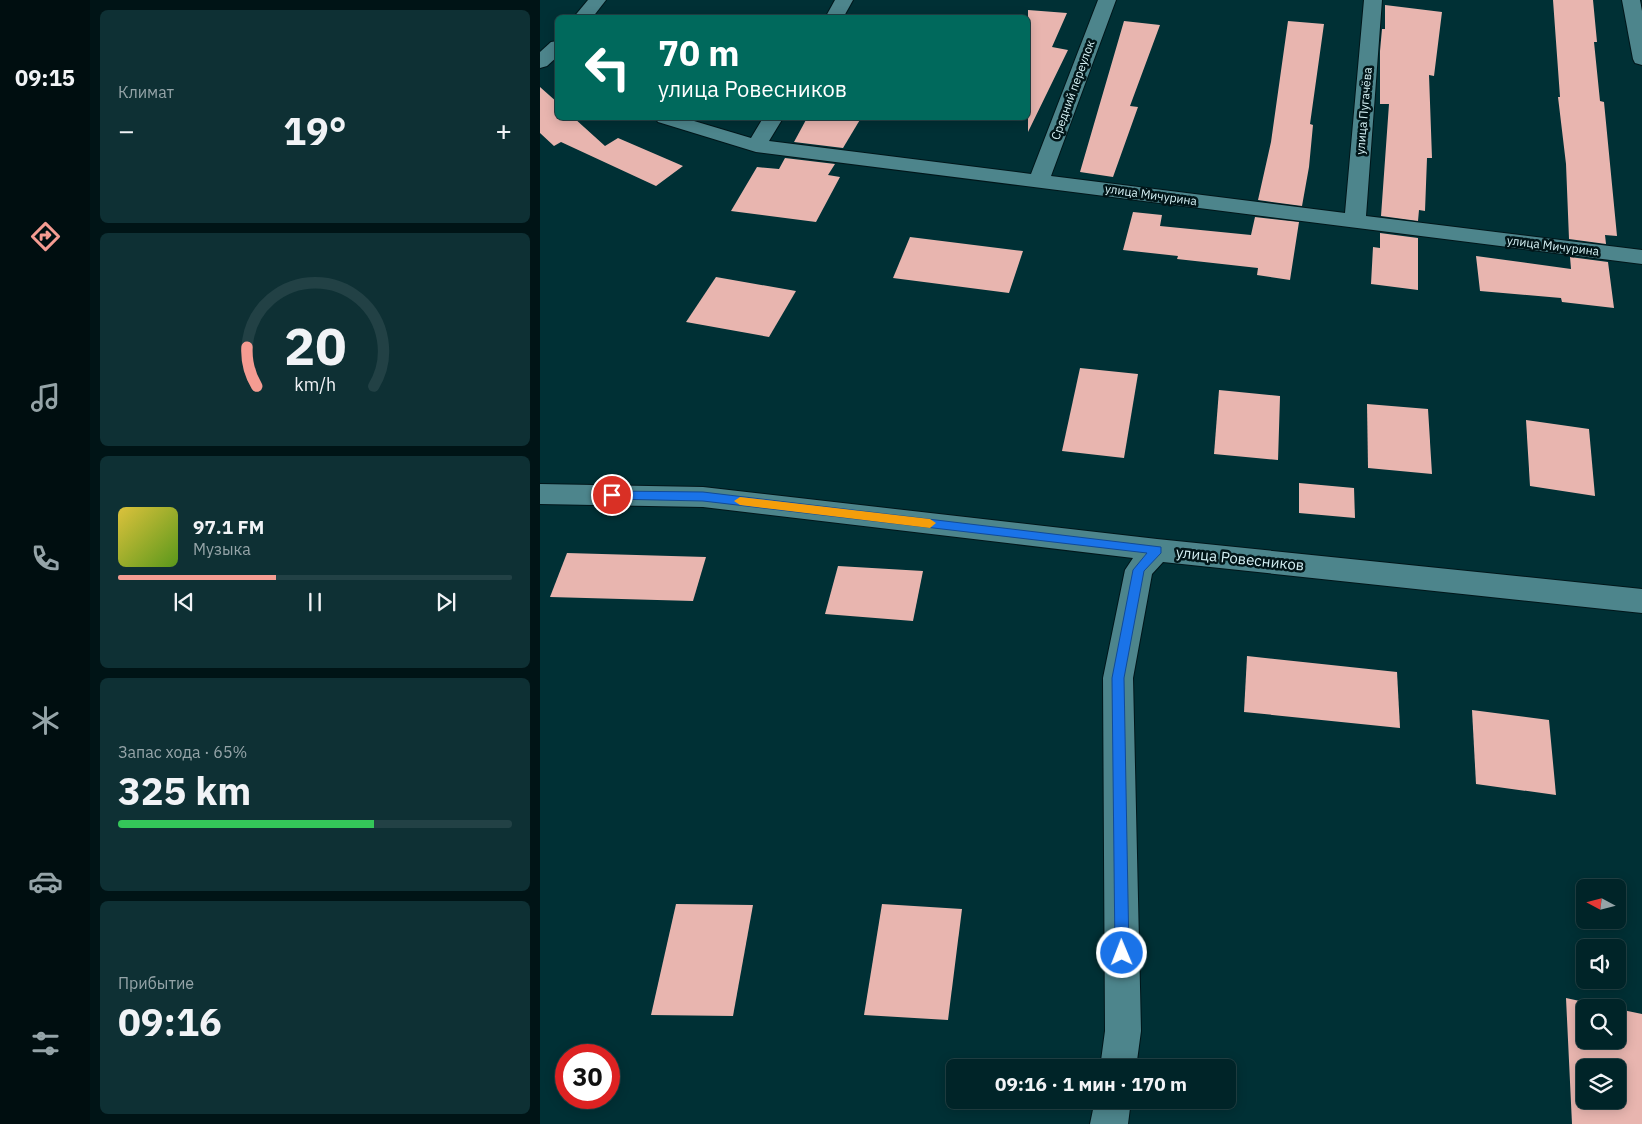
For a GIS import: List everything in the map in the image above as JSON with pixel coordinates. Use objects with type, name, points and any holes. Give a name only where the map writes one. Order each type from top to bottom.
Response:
[{"type":"street","points":[[584,15],[597,0]]},
{"type":"street","points":[[836,15],[844,0]]},
{"type":"street","name":"Средний переулок","points":[[1039,181],[1107,0]]},
{"type":"street","name":"улица Пугачёва","points":[[1355,222],[1373,0]]},
{"type":"street","points":[[1631,0],[1642,59]]},
{"type":"street","name":"улица Мичурина","points":[[671,120],[756,146],[1642,257]]},
{"type":"street","points":[[756,146],[772,120]]},
{"type":"street","name":"улица Ровесников","points":[[540,494],[703,497],[1157,550],[1642,601]]},
{"type":"street","points":[[1119,1059],[1123,1032],[1118,678],[1139,570],[1157,550]]},
{"type":"street","points":[[1110,1124],[1112,1109]]},
{"type":"building","points":[[1553,0],[1593,0],[1597,42],[1594,42],[1600,101],[1604,102],[1617,236],[1605,235],[1606,244],[1569,239],[1566,164],[1558,97],[1560,97]]},
{"type":"building","points":[[1385,5],[1442,12],[1434,76],[1429,75],[1432,158],[1427,158],[1425,211],[1419,210],[1418,221],[1381,216],[1389,104],[1380,104],[1380,51],[1382,29],[1385,29]]},
{"type":"building","points":[[1028,10],[1067,13],[1052,47],[1068,50],[1028,132],[1028,120],[1030,120],[1030,15],[1028,15]]},
{"type":"building","points":[[1124,21],[1160,25],[1130,106],[1138,107],[1113,177],[1080,172]]},
{"type":"building","points":[[1288,21],[1324,24],[1310,124],[1313,125],[1309,167],[1302,206],[1258,200],[1271,142]]},
{"type":"building","points":[[540,87],[555,100],[555,120],[576,120],[605,146],[618,138],[683,166],[656,186],[561,142],[554,146],[540,133]]},
{"type":"building","points":[[806,120],[860,120],[843,148],[794,142]]},
{"type":"building","points":[[785,158],[835,164],[828,175],[840,177],[816,222],[731,211],[757,167],[779,169]]},
{"type":"building","points":[[1133,212],[1162,215],[1160,226],[1251,235],[1255,217],[1299,222],[1290,280],[1257,275],[1258,268],[1177,259],[1178,256],[1123,250]]},
{"type":"building","points":[[1380,233],[1418,238],[1418,290],[1371,284],[1373,247],[1380,248]]},
{"type":"building","points":[[910,237],[1023,251],[1009,293],[893,278]]},
{"type":"building","points":[[1476,256],[1571,269],[1570,257],[1608,262],[1614,308],[1562,302],[1561,298],[1480,291]]},
{"type":"building","points":[[716,277],[796,291],[769,337],[686,322]]},
{"type":"building","points":[[1080,368],[1138,374],[1124,458],[1062,451]]},
{"type":"building","points":[[1219,390],[1280,396],[1278,460],[1214,454]]},
{"type":"building","points":[[1367,404],[1428,409],[1432,474],[1368,468]]},
{"type":"building","points":[[1526,420],[1589,429],[1595,496],[1530,486]]},
{"type":"building","points":[[1299,483],[1354,488],[1355,518],[1299,513]]},
{"type":"building","points":[[567,553],[706,557],[693,601],[550,597]]},
{"type":"building","points":[[838,566],[923,571],[913,621],[825,614]]},
{"type":"building","points":[[1247,656],[1397,672],[1400,728],[1244,712]]},
{"type":"building","points":[[1472,710],[1549,720],[1556,795],[1476,784]]},
{"type":"building","points":[[676,904],[753,905],[733,1016],[651,1015]]},
{"type":"building","points":[[882,904],[962,909],[948,1020],[864,1015]]},
{"type":"building","points":[[1566,998],[1576,1000],[1576,1049],[1626,1049],[1626,1011],[1642,1014],[1642,1124],[1572,1124]]},
{"type":"slow traffic","points":[[740,501],[930,523]]},
{"type":"route","points":[[612,495],[703,497],[1157,550],[1139,570],[1118,678],[1122,953]]}]
